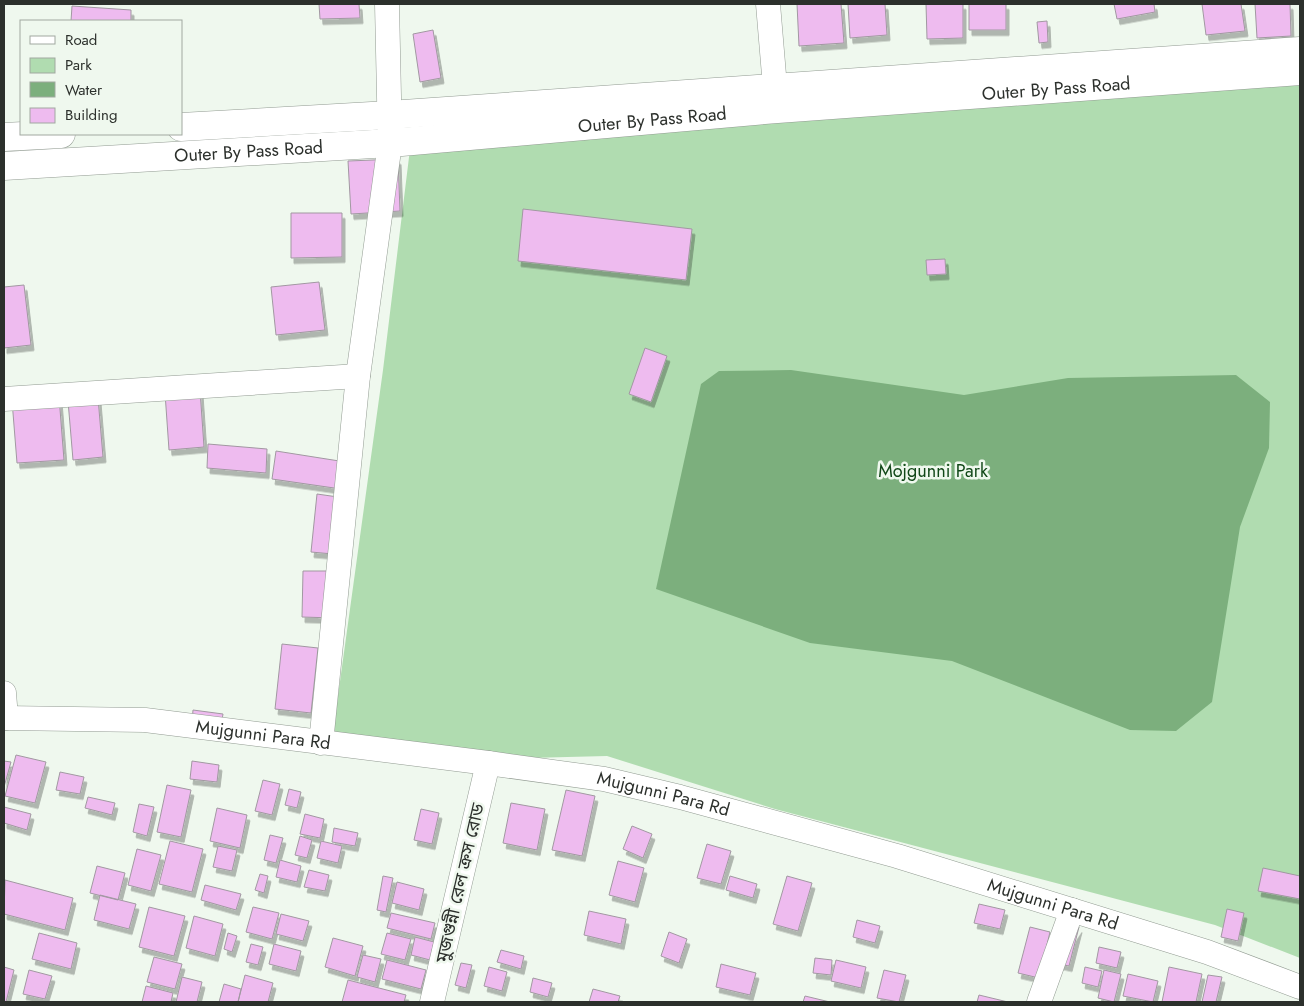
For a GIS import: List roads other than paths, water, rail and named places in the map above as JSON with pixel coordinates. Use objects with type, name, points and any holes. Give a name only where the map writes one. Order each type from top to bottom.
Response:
[{"type":"main road","name":"Outer By Pass Road","points":[[182,127],[1300,51]]},
{"type":"main road","name":"Outer By Pass Road","points":[[4,166],[390,143],[777,109],[1300,72]]},
{"type":"main road","points":[[4,137],[42,135]]},
{"type":"street","points":[[321,743],[358,376],[390,143],[387,4]]},
{"type":"street","points":[[768,4],[775,87]]},
{"type":"street","points":[[1300,34],[1300,51]]},
{"type":"street","points":[[4,399],[358,376]]},
{"type":"street","points":[[4,693],[5,718]]},
{"type":"street","name":"Mujgunni Para Rd","points":[[5,718],[145,720],[604,779],[680,797],[897,856],[1207,952],[1300,987]]},
{"type":"street","name":"মুজগুন্নী রেল ক্রস রোড","points":[[432,1002],[488,763]]},
{"type":"street","points":[[1039,1002],[1072,910]]},
{"type":"water","points":[[791,370],[964,395],[1068,378],[1236,375],[1270,402],[1269,448],[1240,527],[1212,702],[1176,731],[1130,730],[952,661],[810,643],[656,589],[701,384],[719,371]]},
{"type":"park label","name":"Mojgunni Park","points":[[933,471]]}]
